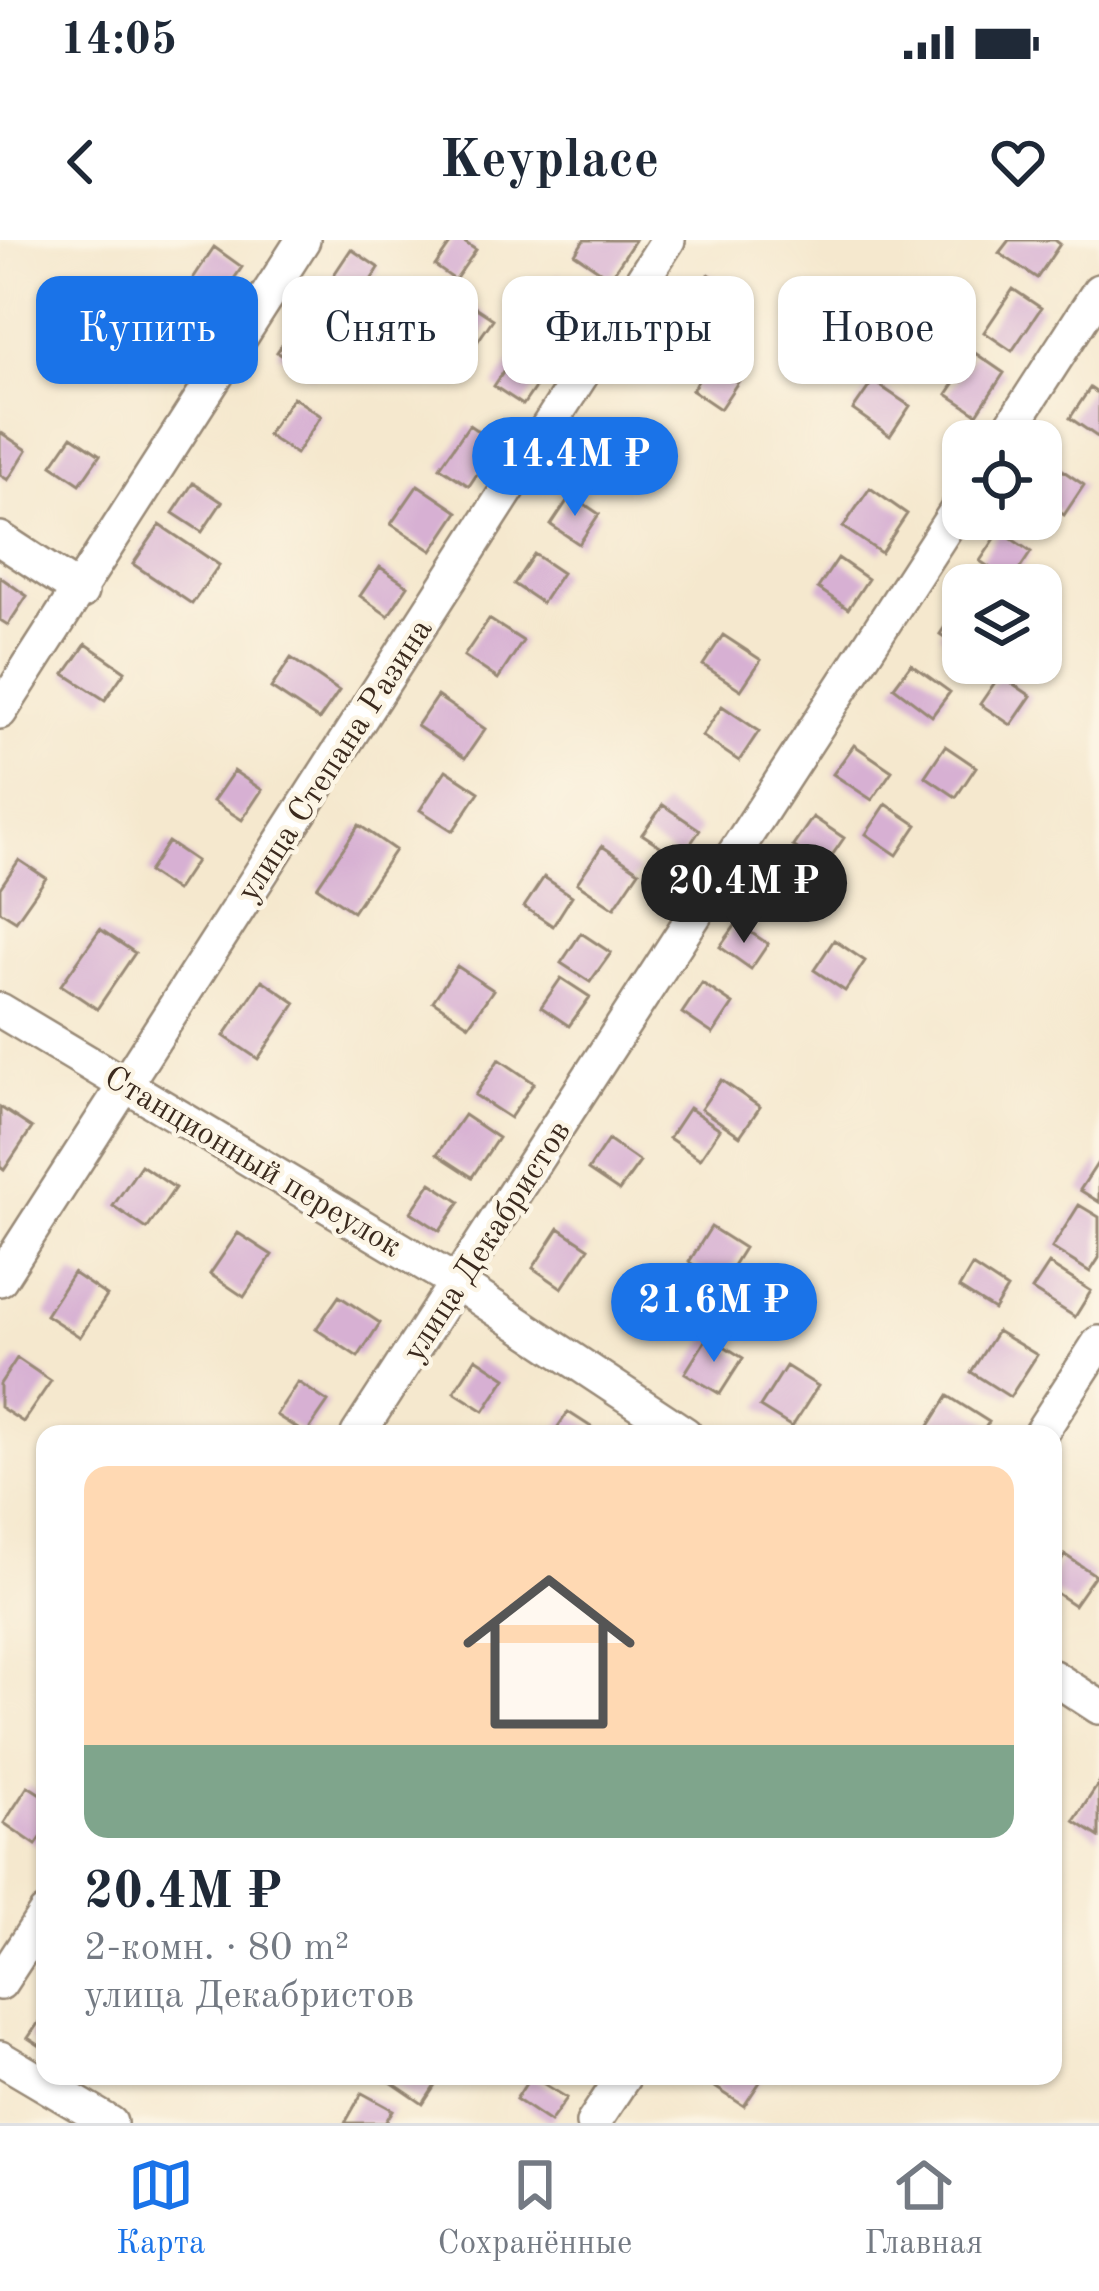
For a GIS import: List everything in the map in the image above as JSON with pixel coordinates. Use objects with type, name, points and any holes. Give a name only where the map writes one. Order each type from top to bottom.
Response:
[{"type":"street","points":[[0,712],[303,240]]},
{"type":"street","name":"улица Степана Разина","points":[[0,1279],[668,240]]},
{"type":"street","points":[[1016,420],[1099,291]]},
{"type":"street","name":"улица Декабристов","points":[[364,1425],[942,533]]},
{"type":"street","points":[[0,539],[81,592]]},
{"type":"street","name":"Станционный переулок","points":[[0,1010],[457,1283],[671,1425]]},
{"type":"street","points":[[1046,1425],[1099,1343]]},
{"type":"street","points":[[1062,1683],[1099,1707]]},
{"type":"street","points":[[0,1982],[36,1928]]},
{"type":"street","points":[[0,2058],[36,2079]]},
{"type":"street","points":[[46,2085],[110,2123]]},
{"type":"street","points":[[593,2123],[618,2085]]},
{"type":"building","points":[[453,240],[476,250],[458,276],[435,266]]},
{"type":"building","points":[[584,240],[635,240],[611,276],[575,254]]},
{"type":"building","points":[[1009,240],[1060,244],[1037,278],[999,253]]},
{"type":"building","points":[[214,247],[242,267],[236,276],[195,276]]},
{"type":"building","points":[[351,249],[379,268],[374,276],[333,276]]},
{"type":"building","points":[[1013,289],[1041,308],[1012,351],[984,332]]},
{"type":"building","points":[[478,309],[493,319],[478,341]]},
{"type":"building","points":[[976,354],[1004,373],[977,414],[947,394],[954,384],[976,384]]},
{"type":"building","points":[[502,374],[502,384],[537,384],[523,405],[494,386]]},
{"type":"building","points":[[696,384],[737,384],[720,409],[692,390]]},
{"type":"building","points":[[871,384],[910,406],[890,436],[853,410]]},
{"type":"building","points":[[1090,388],[1099,394],[1099,438],[1070,418]]},
{"type":"building","points":[[293,397],[321,416],[296,454],[267,435]]},
{"type":"building","points":[[611,424],[639,444],[619,473],[591,454]]},
{"type":"building","points":[[469,425],[497,444],[469,486],[440,467]]},
{"type":"building","points":[[0,432],[27,450],[8,480],[0,475]]},
{"type":"building","points":[[72,436],[100,455],[80,484],[52,465]]},
{"type":"building","points":[[1062,470],[1084,485],[1062,514]]},
{"type":"building","points":[[193,483],[222,502],[202,532],[173,513]]},
{"type":"building","points":[[418,485],[458,512],[432,551],[391,524]]},
{"type":"building","points":[[870,488],[907,514],[881,553],[843,527]]},
{"type":"building","points":[[571,495],[599,514],[579,544],[551,525]]},
{"type":"building","points":[[160,525],[219,565],[192,604],[133,564]]},
{"type":"building","points":[[994,540],[1013,540],[1031,552],[1023,564],[980,561]]},
{"type":"building","points":[[534,554],[562,573],[542,603],[514,584]]},
{"type":"building","points":[[838,558],[868,579],[848,609],[818,588]]},
{"type":"building","points":[[380,567],[408,586],[388,616],[360,596]]},
{"type":"building","points":[[0,577],[27,596],[8,625],[0,620]]},
{"type":"building","points":[[489,619],[523,641],[498,679],[464,656]]},
{"type":"building","points":[[723,635],[761,660],[741,690],[703,665]]},
{"type":"building","points":[[86,644],[125,671],[105,700],[65,674]]},
{"type":"building","points":[[291,658],[339,691],[319,720],[271,688]]},
{"type":"building","points":[[911,664],[950,692],[932,716],[894,687]]},
{"type":"building","points":[[994,684],[1013,684],[1031,696],[1011,725],[980,704]]},
{"type":"building","points":[[437,696],[485,729],[465,758],[417,726]]},
{"type":"building","points":[[722,706],[759,731],[739,761],[702,736]]},
{"type":"building","points":[[854,745],[892,771],[872,800],[833,774]]},
{"type":"building","points":[[945,746],[976,767],[956,797],[925,776]]},
{"type":"building","points":[[446,770],[479,792],[453,831],[420,810]]},
{"type":"building","points":[[234,771],[262,790],[242,820],[213,801]]},
{"type":"building","points":[[886,804],[917,825],[897,855],[866,834]]},
{"type":"building","points":[[663,805],[700,830],[680,859],[642,834]]},
{"type":"building","points":[[813,817],[844,838],[824,867],[793,846]]},
{"type":"building","points":[[359,825],[395,850],[353,912],[317,887]]},
{"type":"building","points":[[168,842],[196,861],[176,891],[148,872]]},
{"type":"building","points":[[602,846],[639,871],[614,908],[577,883]]},
{"type":"building","points":[[792,855],[823,876],[803,906],[771,885]]},
{"type":"building","points":[[19,860],[46,878],[16,921],[0,911],[0,888]]},
{"type":"building","points":[[544,877],[572,896],[553,926],[524,907]]},
{"type":"building","points":[[737,923],[768,944],[751,969],[720,947]]},
{"type":"building","points":[[100,929],[135,953],[97,1009],[61,985]]},
{"type":"building","points":[[581,933],[611,953],[590,982],[561,963]]},
{"type":"building","points":[[834,940],[865,961],[845,991],[814,970]]},
{"type":"building","points":[[457,966],[493,990],[469,1025],[433,1001]]},
{"type":"building","points":[[561,978],[590,997],[569,1026],[541,1007]]},
{"type":"building","points":[[262,980],[296,1003],[258,1059],[224,1036]]},
{"type":"building","points":[[702,983],[733,1004],[713,1034],[682,1013]]},
{"type":"building","points":[[499,1059],[534,1083],[510,1118],[475,1095]]},
{"type":"building","points":[[721,1080],[760,1107],[740,1136],[701,1109]]},
{"type":"building","points":[[0,1107],[32,1128],[4,1170],[0,1167]]},
{"type":"building","points":[[689,1108],[720,1129],[700,1159],[669,1138]]},
{"type":"building","points":[[464,1115],[498,1138],[472,1177],[437,1154]]},
{"type":"building","points":[[608,1140],[640,1162],[619,1191],[588,1170]]},
{"type":"building","points":[[1099,1161],[1099,1202],[1080,1190]]},
{"type":"building","points":[[141,1165],[175,1188],[147,1229],[113,1206]]},
{"type":"building","points":[[431,1183],[460,1202],[440,1231],[411,1212]]},
{"type":"building","points":[[1079,1205],[1099,1217],[1099,1258],[1090,1272],[1052,1248]]},
{"type":"building","points":[[711,1227],[744,1248],[722,1283],[689,1262]]},
{"type":"building","points":[[559,1228],[589,1248],[562,1288],[533,1268]]},
{"type":"building","points":[[238,1233],[272,1255],[244,1297],[210,1274]]},
{"type":"building","points":[[1049,1264],[1091,1291],[1075,1317],[1032,1290]]},
{"type":"building","points":[[972,1266],[1007,1289],[994,1310],[959,1288]]},
{"type":"building","points":[[73,1273],[107,1296],[80,1337],[46,1315]]},
{"type":"building","points":[[339,1296],[380,1323],[358,1357],[316,1329]]},
{"type":"building","points":[[997,1331],[1037,1355],[1010,1397],[971,1372]]},
{"type":"building","points":[[708,1336],[743,1358],[720,1394],[685,1373]]},
{"type":"building","points":[[17,1358],[51,1381],[23,1422],[0,1407],[0,1384]]},
{"type":"building","points":[[476,1358],[506,1378],[484,1411],[454,1392]]},
{"type":"building","points":[[786,1366],[818,1386],[793,1425],[760,1407]]},
{"type":"building","points":[[298,1382],[328,1402],[312,1425],[292,1425],[276,1415]]},
{"type":"building","points":[[948,1396],[989,1422],[987,1425],[929,1425]]},
{"type":"building","points":[[568,1412],[588,1425],[559,1425]]},
{"type":"building","points":[[1065,1555],[1095,1575],[1074,1605],[1062,1597]]},
{"type":"building","points":[[1099,1783],[1099,1837],[1074,1821]]},
{"type":"building","points":[[28,1786],[36,1791],[36,1845],[4,1823]]},
{"type":"building","points":[[395,2085],[435,2085],[423,2104]]},
{"type":"building","points":[[525,2085],[546,2085],[567,2098],[550,2122],[516,2099]]},
{"type":"building","points":[[716,2085],[758,2085],[744,2106]]},
{"type":"building","points":[[362,2093],[393,2110],[385,2123],[345,2123]]}]
